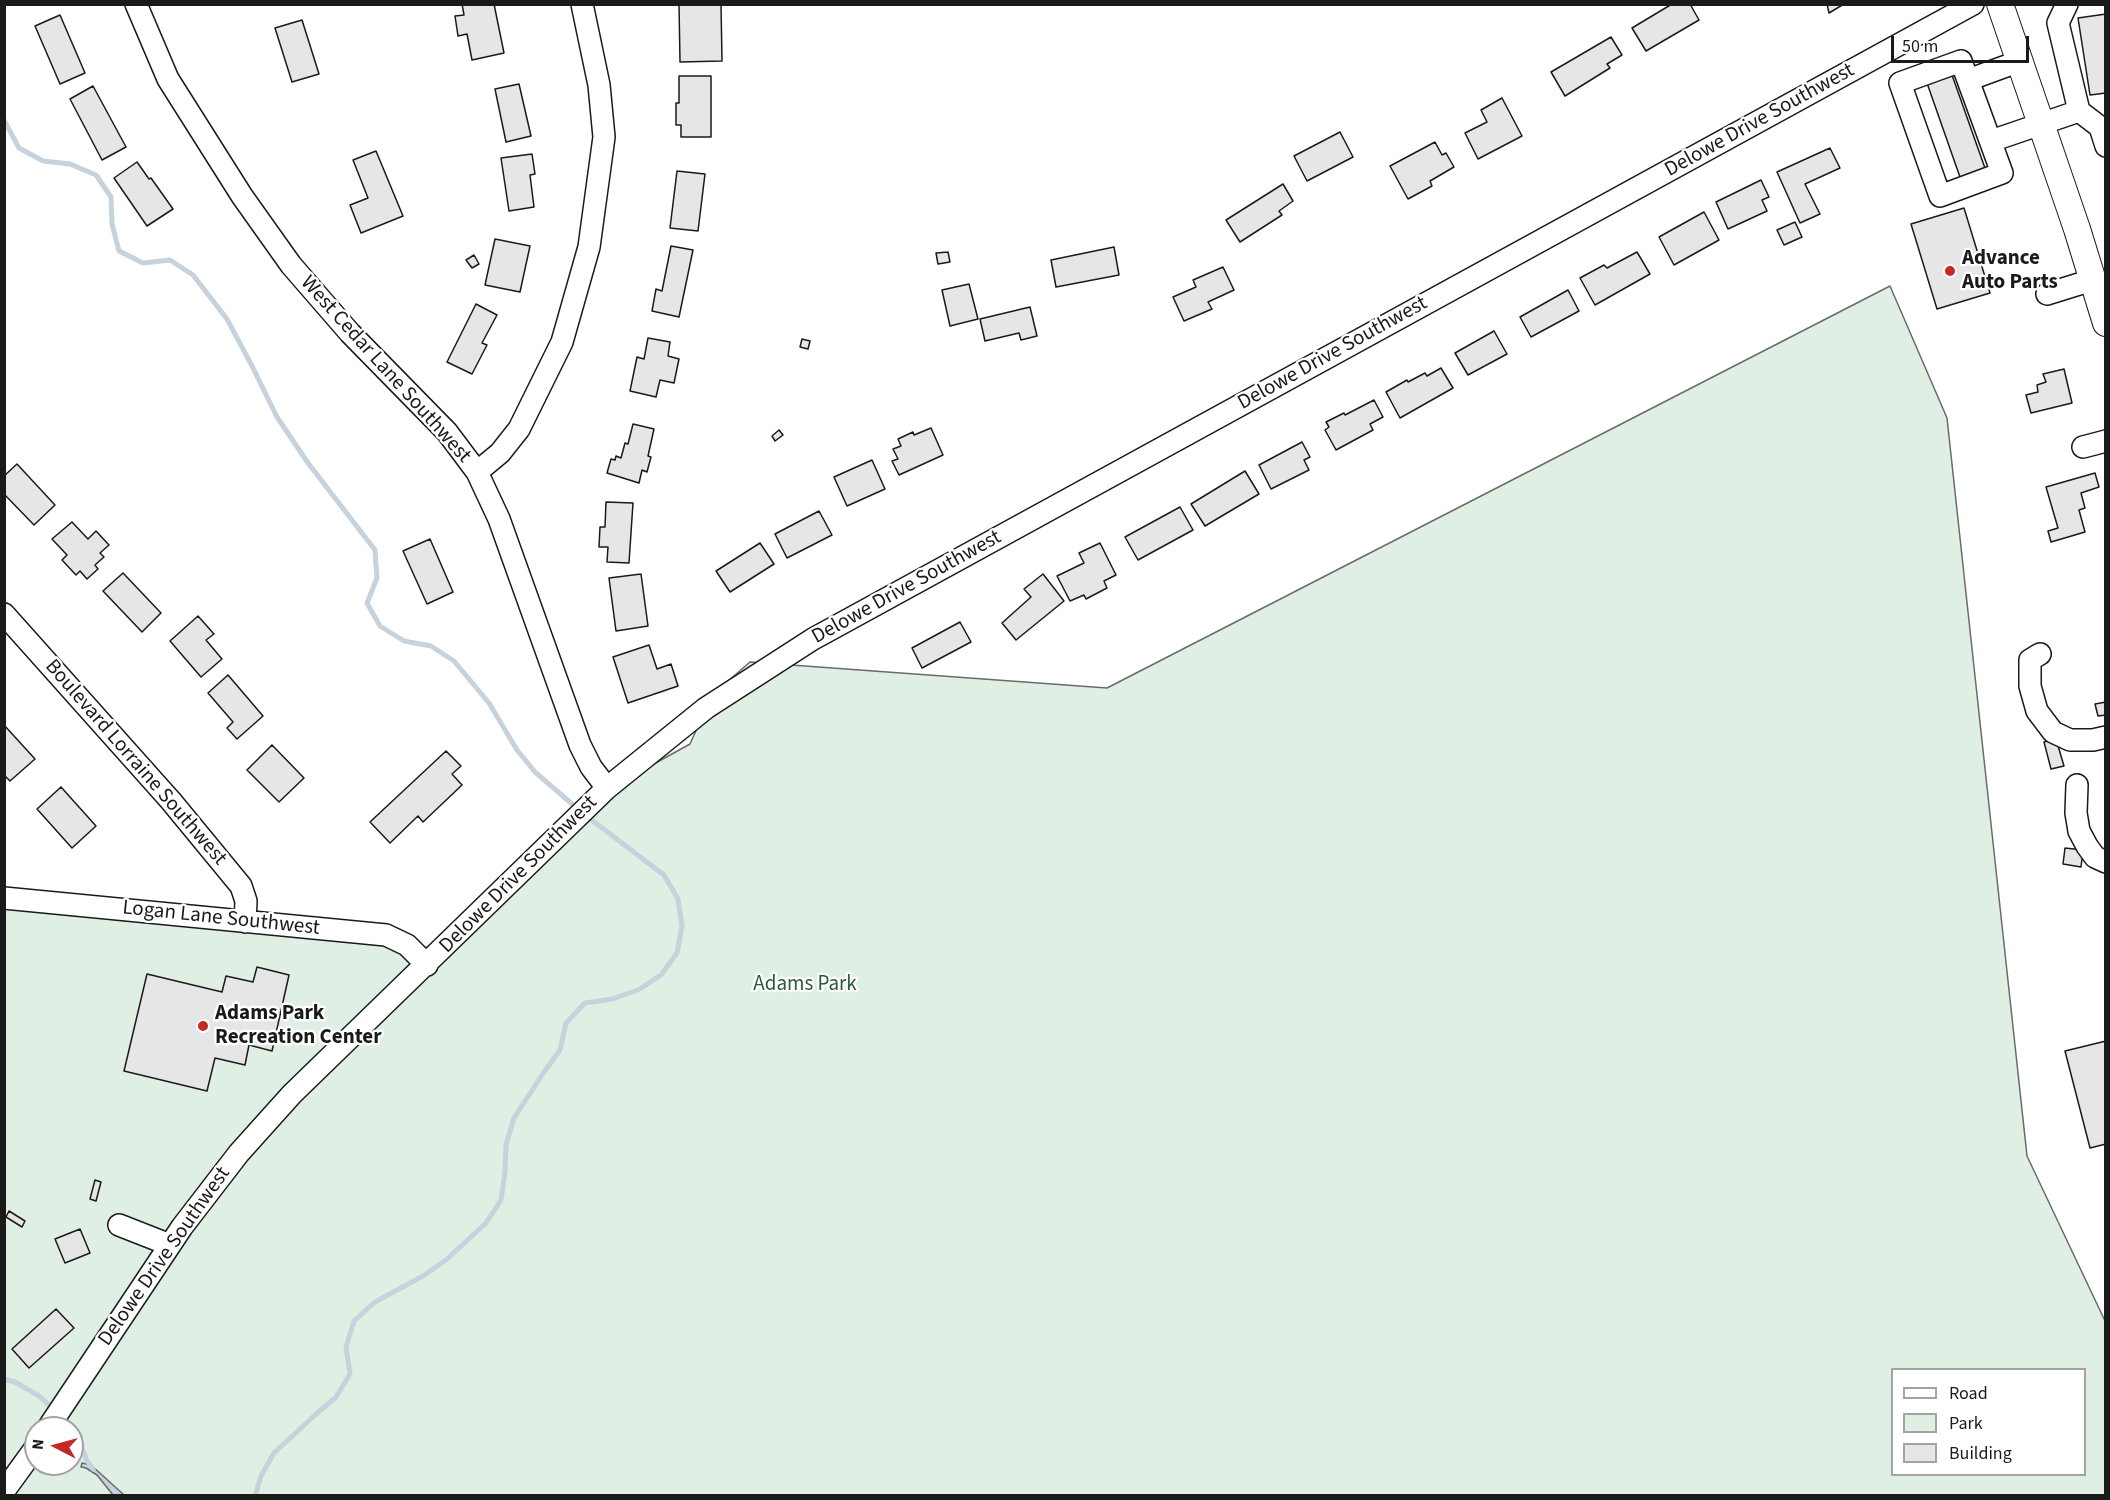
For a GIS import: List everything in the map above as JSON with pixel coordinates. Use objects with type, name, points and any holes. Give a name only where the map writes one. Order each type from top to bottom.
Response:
[{"type":"main road","points":[[2000,4],[2104,312]]},
{"type":"street","name":"West Cedar Lane Southwest","points":[[136,4],[168,79],[242,196],[291,265],[350,333],[447,432],[477,472],[499,519],[580,745],[591,768],[607,788]]},
{"type":"street","points":[[477,472],[500,453],[519,429],[561,342],[589,248],[604,136],[599,85],[582,4]]},
{"type":"street","name":"Delowe Drive Southwest","points":[[56,1416],[170,1245],[239,1153],[292,1094],[607,788],[706,708],[813,639],[1973,4]]},
{"type":"street","points":[[2067,4],[2058,23],[2079,111],[2100,127],[2106,146]]},
{"type":"street","points":[[1961,61],[1991,141],[2002,173],[1940,196],[1900,83],[1961,61]]},
{"type":"street","points":[[1968,80],[2020,62]]},
{"type":"street","points":[[1991,141],[2079,111]]},
{"type":"street","points":[[2047,294],[2092,279]]},
{"type":"street","points":[[2083,447],[2106,441]]},
{"type":"street","name":"Boulevard Lorraine Southwest","points":[[4,614],[171,801],[241,886],[246,901],[245,922]]},
{"type":"street","points":[[2040,654],[2030,660],[2028,671],[2030,686],[2037,711],[2053,732],[2070,740],[2093,740],[2106,737]]},
{"type":"street","points":[[2077,785],[2076,813],[2079,831],[2086,846],[2095,856],[2106,862]]},
{"type":"street","name":"Logan Lane Southwest","points":[[4,898],[386,935],[407,945],[427,965]]},
{"type":"street","points":[[119,1225],[170,1245]]},
{"type":"street","points":[[4,1491],[24,1464]]},
{"type":"green space","name":"Adams Park","points":[[1890,286],[1947,418],[2027,1156],[2105,1321],[2105,1495],[5,1496],[5,892],[374,935],[428,958],[585,802],[690,744],[712,695],[750,662],[1107,688]]},
{"type":"shaded area","points":[[84,1463],[91,1465],[124,1495],[113,1495],[97,1475],[86,1468]]},
{"type":"building","points":[[462,4],[494,4],[504,53],[472,60],[467,34],[458,36],[455,16],[464,15]]},
{"type":"building","points":[[679,4],[721,4],[722,61],[680,62]]},
{"type":"building","points":[[1672,4],[1690,4],[1699,20],[1646,51],[1632,28]]},
{"type":"building","points":[[1827,4],[1844,4],[1829,13]]},
{"type":"building","points":[[2106,14],[2106,93],[2090,95],[2078,18]]},
{"type":"building","points":[[60,15],[85,73],[60,84],[35,26]]},
{"type":"building","points":[[302,20],[319,74],[292,82],[275,28]]},
{"type":"building","points":[[1611,37],[1622,55],[1607,64],[1610,68],[1565,96],[1551,72]]},
{"type":"building","points":[[1952,75],[1986,171],[1961,180],[1927,83]]},
{"type":"building","points":[[679,76],[711,76],[711,137],[681,137],[681,125],[676,125]]},
{"type":"building","points":[[519,84],[531,136],[506,142],[495,89]]},
{"type":"building","points":[[93,86],[126,147],[102,160],[70,99]]},
{"type":"building","points":[[1502,98],[1522,136],[1478,159],[1465,133],[1487,122],[1481,110]]},
{"type":"building","points":[[1340,132],[1353,157],[1307,181],[1294,156]]},
{"type":"building","points":[[1435,142],[1442,155],[1446,153],[1454,167],[1430,181],[1432,186],[1408,199],[1390,166]]},
{"type":"building","points":[[1830,148],[1840,168],[1805,184],[1820,214],[1800,223],[1777,172]]},
{"type":"building","points":[[376,151],[403,216],[361,233],[350,205],[368,198],[353,160]]},
{"type":"building","points":[[532,154],[535,174],[530,175],[534,207],[509,211],[501,158]]},
{"type":"building","points":[[137,162],[173,209],[147,226],[114,178]]},
{"type":"building","points":[[677,171],[705,174],[698,231],[670,228]]},
{"type":"building","points":[[1761,180],[1769,197],[1762,200],[1767,211],[1728,229],[1716,202]]},
{"type":"building","points":[[1283,184],[1293,201],[1279,211],[1282,215],[1240,242],[1226,220]]},
{"type":"building","points":[[1964,208],[1990,293],[1937,309],[1911,224]]},
{"type":"building","points":[[1704,212],[1719,240],[1674,265],[1659,237]]},
{"type":"building","points":[[1795,222],[1802,237],[1784,245],[1777,230]]},
{"type":"building","points":[[495,239],[530,246],[520,292],[485,285]]},
{"type":"building","points":[[671,246],[693,250],[679,317],[652,311],[656,289],[662,291]]},
{"type":"building","points":[[1114,247],[1119,275],[1056,287],[1051,260]]},
{"type":"building","points":[[948,252],[950,262],[938,264],[936,253]]},
{"type":"building","points":[[1637,252],[1650,274],[1595,305],[1580,278],[1604,265],[1607,268]]},
{"type":"building","points":[[474,255],[479,264],[472,268],[466,260]]},
{"type":"building","points":[[1223,267],[1234,290],[1208,302],[1212,309],[1184,321],[1173,297],[1196,287],[1193,280]]},
{"type":"building","points":[[969,284],[978,319],[950,326],[942,290]]},
{"type":"building","points":[[1568,290],[1579,311],[1531,337],[1520,317]]},
{"type":"building","points":[[476,304],[497,315],[482,343],[487,345],[472,374],[447,362]]},
{"type":"building","points":[[1030,307],[1037,336],[1021,340],[1019,333],[985,341],[980,319]]},
{"type":"building","points":[[1494,331],[1507,354],[1468,375],[1455,353]]},
{"type":"building","points":[[648,338],[670,342],[668,356],[679,359],[674,383],[660,380],[656,397],[630,391],[637,357],[644,359]]},
{"type":"building","points":[[802,339],[810,341],[808,349],[800,347]]},
{"type":"building","points":[[1441,368],[1453,388],[1400,418],[1386,392],[1407,380],[1408,382],[1425,373],[1427,376]]},
{"type":"building","points":[[2064,369],[2072,403],[2031,413],[2026,395],[2038,392],[2037,385],[2046,382],[2043,374]]},
{"type":"building","points":[[1374,400],[1383,417],[1370,424],[1373,430],[1336,450],[1325,430],[1329,427],[1326,422]]},
{"type":"building","points":[[633,424],[654,429],[647,472],[642,470],[639,483],[607,473],[611,459],[615,460],[616,456],[621,458],[625,443],[628,444]]},
{"type":"building","points":[[931,428],[943,455],[899,475],[892,461],[898,459],[893,449],[901,446],[898,439],[913,432],[914,435]]},
{"type":"building","points":[[779,430],[783,435],[775,441],[772,436]]},
{"type":"building","points":[[1302,442],[1310,457],[1304,460],[1309,470],[1271,489],[1259,465]]},
{"type":"building","points":[[872,460],[885,489],[847,506],[834,477]]},
{"type":"building","points":[[17,464],[55,505],[34,525],[4,494],[4,476]]},
{"type":"building","points":[[1245,471],[1259,494],[1205,526],[1191,504]]},
{"type":"building","points":[[2095,473],[2099,487],[2081,493],[2085,508],[2079,510],[2085,532],[2051,542],[2048,531],[2058,528],[2046,487]]},
{"type":"building","points":[[606,502],[633,503],[629,563],[607,562],[608,547],[599,547],[600,527],[605,527]]},
{"type":"building","points":[[1180,507],[1193,530],[1138,560],[1125,537]]},
{"type":"building","points":[[819,511],[832,535],[787,558],[775,534]]},
{"type":"building","points":[[72,522],[88,539],[96,531],[109,545],[100,553],[104,557],[95,565],[98,569],[87,579],[80,571],[76,575],[62,560],[67,555],[52,539]]},
{"type":"building","points":[[430,539],[453,592],[427,604],[403,551]]},
{"type":"building","points":[[760,543],[774,564],[730,592],[716,571]]},
{"type":"building","points":[[1100,543],[1116,575],[1104,581],[1107,588],[1086,599],[1084,595],[1070,601],[1057,576],[1084,563],[1079,553]]},
{"type":"building","points":[[123,573],[161,613],[142,632],[103,591]]},
{"type":"building","points":[[641,574],[648,626],[616,631],[609,578]]},
{"type":"building","points":[[1043,574],[1064,601],[1016,640],[1002,623],[1031,597],[1024,589]]},
{"type":"building","points":[[198,616],[214,634],[206,640],[222,659],[201,677],[170,641]]},
{"type":"building","points":[[960,622],[971,642],[922,668],[912,648]]},
{"type":"building","points":[[649,645],[657,669],[671,664],[678,686],[628,703],[613,657]]},
{"type":"building","points":[[228,675],[263,716],[237,739],[227,728],[233,722],[208,693]]},
{"type":"building","points":[[2106,702],[2106,715],[2098,716],[2095,704]]},
{"type":"building","points":[[4,725],[35,759],[10,781],[4,775]]},
{"type":"building","points":[[2056,739],[2064,766],[2051,769],[2044,742]]},
{"type":"building","points":[[272,745],[304,778],[279,802],[247,770]]},
{"type":"building","points":[[446,751],[461,766],[452,774],[462,785],[423,822],[418,816],[390,843],[370,822]]},
{"type":"building","points":[[61,787],[96,826],[72,848],[37,809]]},
{"type":"building","points":[[2065,848],[2083,850],[2081,867],[2063,864]]},
{"type":"building","points":[[257,967],[289,975],[272,1051],[249,1045],[245,1065],[215,1058],[207,1091],[124,1071],[147,974],[222,992],[226,976],[253,982]]},
{"type":"building","points":[[2106,1041],[2106,1144],[2090,1148],[2065,1051]]},
{"type":"building","points":[[95,1180],[101,1182],[96,1201],[90,1199]]},
{"type":"building","points":[[9,1211],[25,1221],[22,1227],[6,1217]]},
{"type":"building","points":[[80,1229],[90,1253],[65,1263],[55,1239]]},
{"type":"building","points":[[56,1309],[74,1328],[29,1368],[12,1349]]},
{"type":"waterway","points":[[4,120],[19,148],[43,161],[70,164],[96,175],[111,197],[112,224],[119,251],[143,263],[170,260],[193,275],[227,319],[277,417],[308,463],[375,550],[377,578],[367,603],[380,626],[404,641],[431,646],[454,661],[489,703],[517,750],[535,772],[578,809]]},
{"type":"waterway","points":[[255,1496],[261,1476],[274,1453],[336,1397],[350,1374],[346,1347],[354,1321],[375,1302],[423,1276],[446,1260],[486,1223],[501,1200],[506,1145],[514,1118],[560,1050],[566,1023],[585,1003],[612,999],[638,990],[661,975],[677,953],[682,926],[678,899],[664,875],[585,815]]},
{"type":"waterway","points":[[4,1379],[15,1382],[39,1396],[54,1409]]},
{"type":"waterway","points":[[84,1453],[93,1469]]},
{"type":"place","name":"Advance Auto Parts","points":[[1950,271]]},
{"type":"place","name":"Adams Park Recreation Center","points":[[203,1026]]}]
